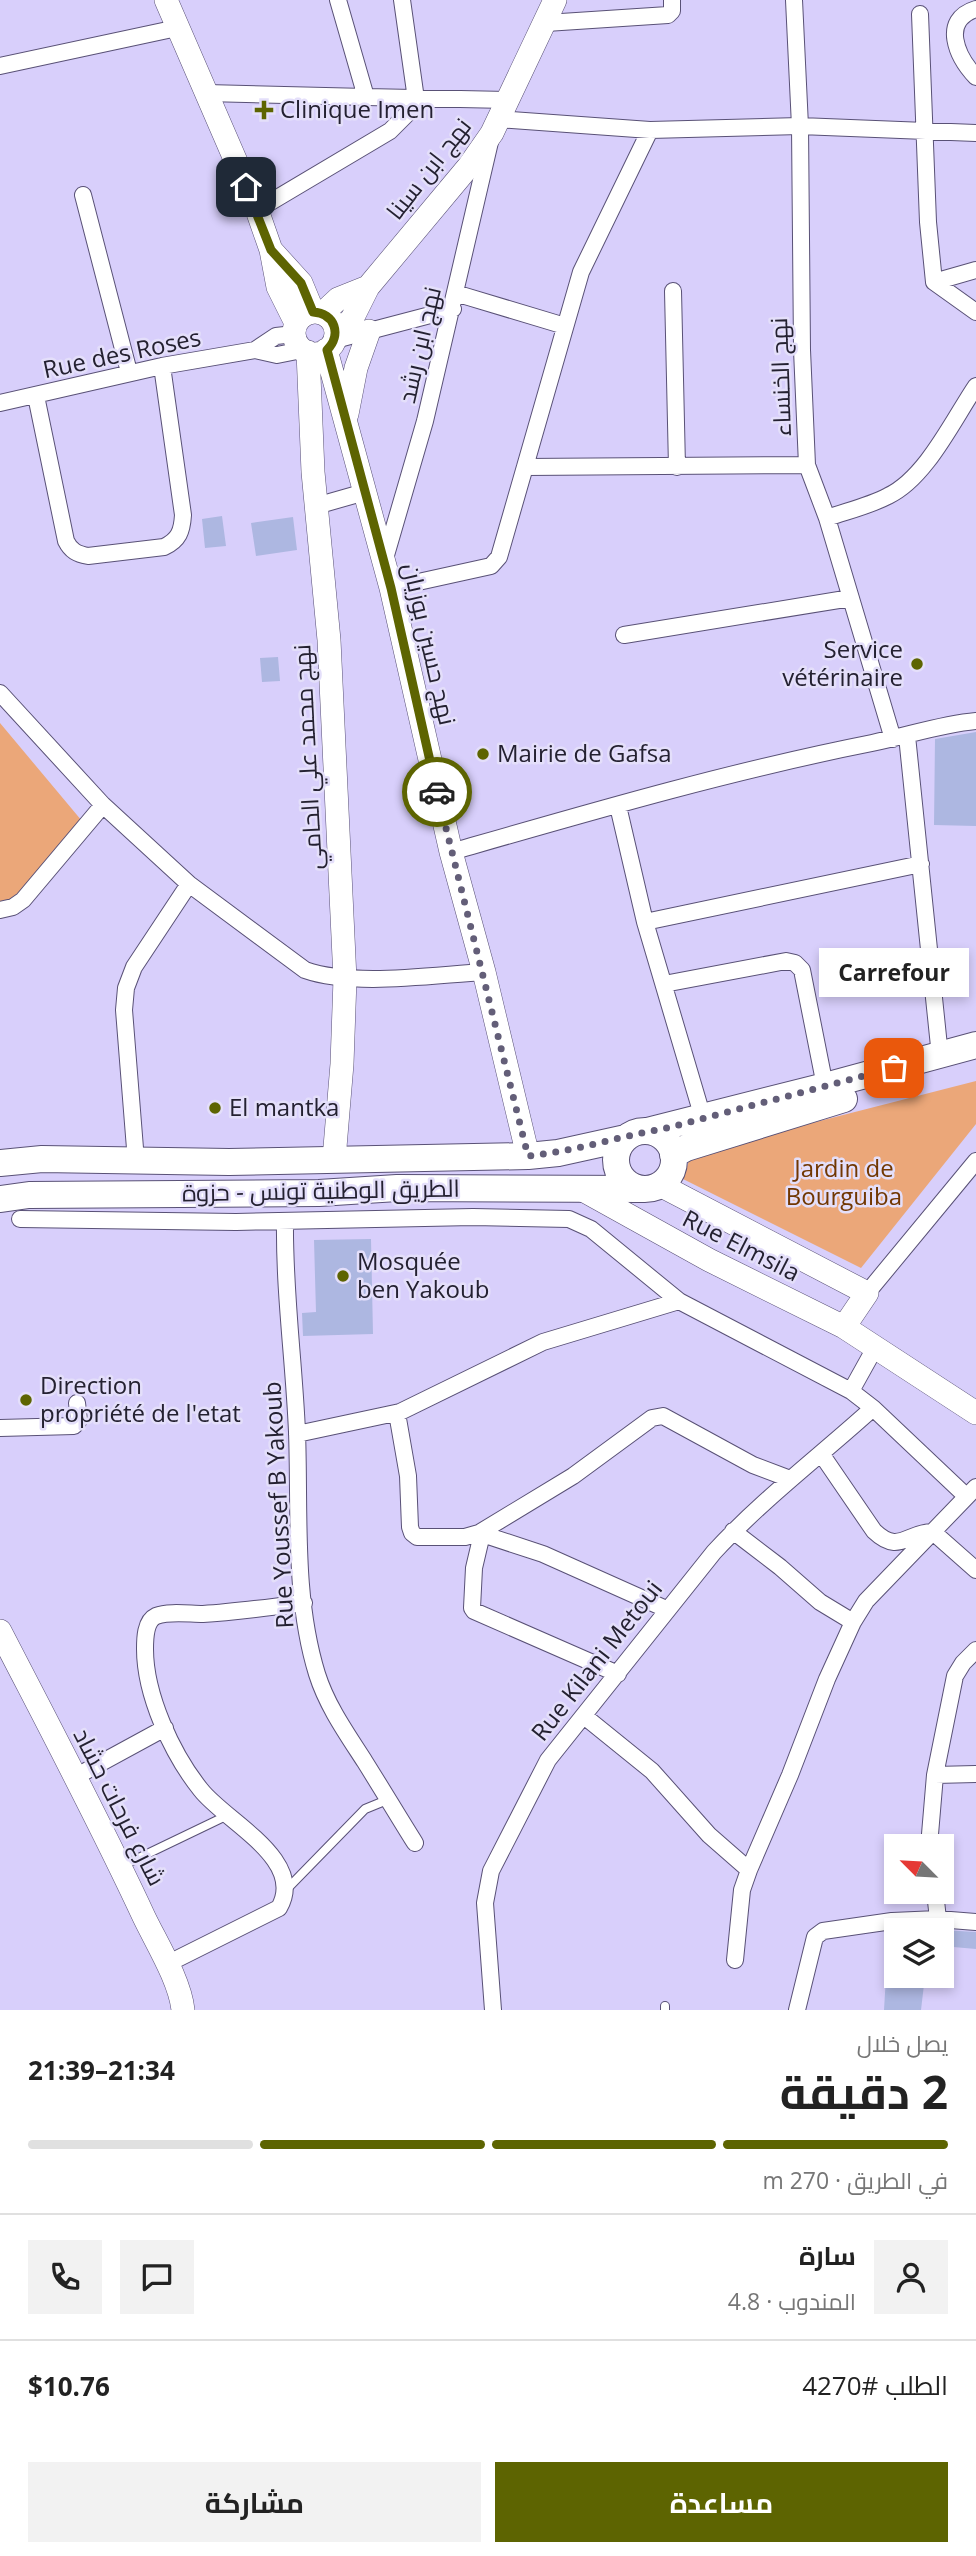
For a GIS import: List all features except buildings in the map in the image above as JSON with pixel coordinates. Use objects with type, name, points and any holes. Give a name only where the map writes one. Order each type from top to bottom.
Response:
[{"type":"main road","name":"الطريق الوطنية تونس - حزوة","points":[[0,1164],[43,1159],[334,1159],[528,1156],[558,1153],[704,1118],[976,1045]]},
{"type":"main road","points":[[673,1155],[687,1148],[862,1093],[976,1063]]},
{"type":"main road","points":[[636,1135],[664,1139],[673,1155],[672,1169],[651,1187],[626,1183],[617,1169],[617,1152],[636,1135]]},
{"type":"main road","name":"الطريق الوطنية تونس - حزوة","points":[[5,1203],[29,1195],[319,1193],[397,1188],[651,1187]]},
{"type":"street","points":[[166,0],[257,211],[271,250],[278,287],[315,334]]},
{"type":"street","points":[[338,0],[366,97]]},
{"type":"street","points":[[257,211],[390,131],[410,111],[416,99],[402,0]]},
{"type":"street","name":"نهج ابن سينا","points":[[315,334],[352,319],[368,288],[469,166],[499,117],[555,0]]},
{"type":"street","points":[[546,23],[668,15],[672,11],[672,0]]},
{"type":"street","name":"نهج الخنساء","points":[[794,0],[800,126],[802,350],[807,465],[900,737],[921,864],[940,1056]]},
{"type":"street","points":[[976,9],[965,12],[957,19],[954,32],[958,47],[976,77]]},
{"type":"street","points":[[919,13],[928,222],[934,282],[976,312]]},
{"type":"street","points":[[0,66],[177,28]]},
{"type":"street","points":[[206,93],[416,99],[499,117],[650,130],[800,126],[976,133]]},
{"type":"street","name":"نهج ابن رشد","points":[[383,565],[425,421],[499,117]]},
{"type":"street","points":[[391,588],[491,566],[497,561],[588,255],[650,130]]},
{"type":"street","points":[[83,195],[129,372]]},
{"type":"street","points":[[934,282],[976,270]]},
{"type":"street","points":[[673,291],[677,467]]},
{"type":"street","points":[[454,301],[565,326]]},
{"type":"street","name":"Rue des Roses","points":[[0,403],[129,372],[255,350],[276,336],[369,331],[454,301]]},
{"type":"street","points":[[346,420],[356,368],[369,331]]},
{"type":"street","name":"نهج حسين بوزيان","points":[[315,334],[346,420],[391,588],[451,852],[484,972],[528,1156]]},
{"type":"street","name":"نهج محمد علي الحامي","points":[[315,334],[316,506],[329,640],[345,979],[342,1065],[334,1159]]},
{"type":"street","points":[[36,396],[66,541],[70,549],[88,556],[164,547],[175,542],[182,531],[183,515],[162,366]]},
{"type":"street","points":[[827,518],[890,496],[904,485],[933,453],[976,386]]},
{"type":"street","points":[[525,467],[807,465]]},
{"type":"street","points":[[316,506],[365,492]]},
{"type":"street","points":[[624,635],[850,597]]},
{"type":"street","points":[[0,692],[103,805],[189,884],[305,970],[321,976],[345,979],[484,972]]},
{"type":"street","points":[[451,852],[810,755],[955,723],[976,721]]},
{"type":"street","points":[[0,910],[13,908],[23,900],[103,805]]},
{"type":"street","points":[[618,806],[645,922],[704,1118]]},
{"type":"street","points":[[645,922],[921,864]]},
{"type":"street","points":[[136,1161],[124,1010],[126,988],[134,967],[189,884]]},
{"type":"street","points":[[664,984],[786,961],[795,962],[802,970],[825,1086]]},
{"type":"street","points":[[844,1327],[867,1293],[976,1161]]},
{"type":"street","points":[[651,1187],[867,1293]]},
{"type":"street","name":"Rue Elmsila","points":[[581,1189],[709,1260],[844,1327],[976,1413]]},
{"type":"street","points":[[5,1203],[285,1221],[473,1217],[569,1219],[591,1229],[678,1301],[851,1391],[873,1408],[934,1468],[971,1491],[866,1601],[853,1622],[749,1870],[742,1890],[734,1960]]},
{"type":"street","name":"Rue Youssef B Yakoub","points":[[285,1221],[285,1282],[291,1327],[297,1434],[299,1539],[304,1603],[317,1675],[328,1702],[415,1843]]},
{"type":"street","points":[[297,1434],[397,1413],[543,1342],[678,1301]]},
{"type":"street","points":[[851,1391],[876,1346]]},
{"type":"street","points":[[0,1428],[74,1426],[79,1420],[77,1402]]},
{"type":"street","name":"Rue Kilani Metoui","points":[[493,2010],[485,1903],[491,1871],[548,1760],[618,1674],[666,1609],[733,1531],[873,1408]]},
{"type":"street","points":[[397,1413],[404,1447],[410,1527],[412,1534],[418,1536],[465,1537],[480,1534],[573,1476],[652,1418],[663,1416],[753,1465],[790,1479]]},
{"type":"street","points":[[822,1455],[874,1531],[884,1539],[898,1543],[924,1532],[933,1532],[976,1570]]},
{"type":"street","points":[[733,1531],[820,1602],[853,1622]]},
{"type":"street","points":[[480,1534],[543,1554],[666,1609]]},
{"type":"street","points":[[480,1534],[474,1568],[474,1611],[618,1674]]},
{"type":"street","points":[[167,1964],[279,1909],[285,1891],[284,1879],[262,1843],[226,1816],[201,1790],[165,1728],[149,1690],[145,1663],[148,1622],[153,1617],[304,1603]]},
{"type":"street","name":"شارع فرحات حشاد","points":[[0,1631],[121,1867],[167,1964],[183,2010]]},
{"type":"street","points":[[930,1834],[935,1775],[955,1676],[976,1650]]},
{"type":"street","points":[[584,1716],[652,1771],[709,1835],[749,1870]]},
{"type":"street","points":[[75,1777],[165,1728]]},
{"type":"street","points":[[935,1775],[976,1774]]},
{"type":"street","points":[[954,1921],[976,1923]]},
{"type":"street","points":[[797,2010],[815,1937],[823,1931],[884,1922]]},
{"type":"lane","points":[[285,1891],[365,1810],[387,1800]]},
{"type":"lane","points":[[121,1867],[226,1816]]},
{"type":"green space","points":[[0,723],[82,821],[31,881],[9,900],[0,903]]},
{"type":"green space","name":"Jardin de Bourguiba","points":[[976,1081],[976,1124],[861,1268],[683,1179],[691,1154]]},
{"type":"way so far","points":[[437,792],[528,1156],[558,1153],[626,1138],[639,1132],[667,1128],[894,1068]]},
{"type":"place","name":"Clinique Imen","points":[[264,110]]},
{"type":"place","name":"Service vétérinaire","points":[[917,664]]},
{"type":"place","name":"Mairie de Gafsa","points":[[483,754]]},
{"type":"place","name":"Carrefour","points":[[894,1068]]},
{"type":"place","name":"El mantka","points":[[215,1108]]},
{"type":"place","name":"Mosquée ben Yakoub","points":[[343,1276]]},
{"type":"place","name":"Direction propriété de l'etat","points":[[26,1400]]},
{"type":"route","points":[[246,187],[271,250],[301,283],[313,312],[323,313],[334,325],[335,340],[327,350],[391,588],[437,792]]}]
